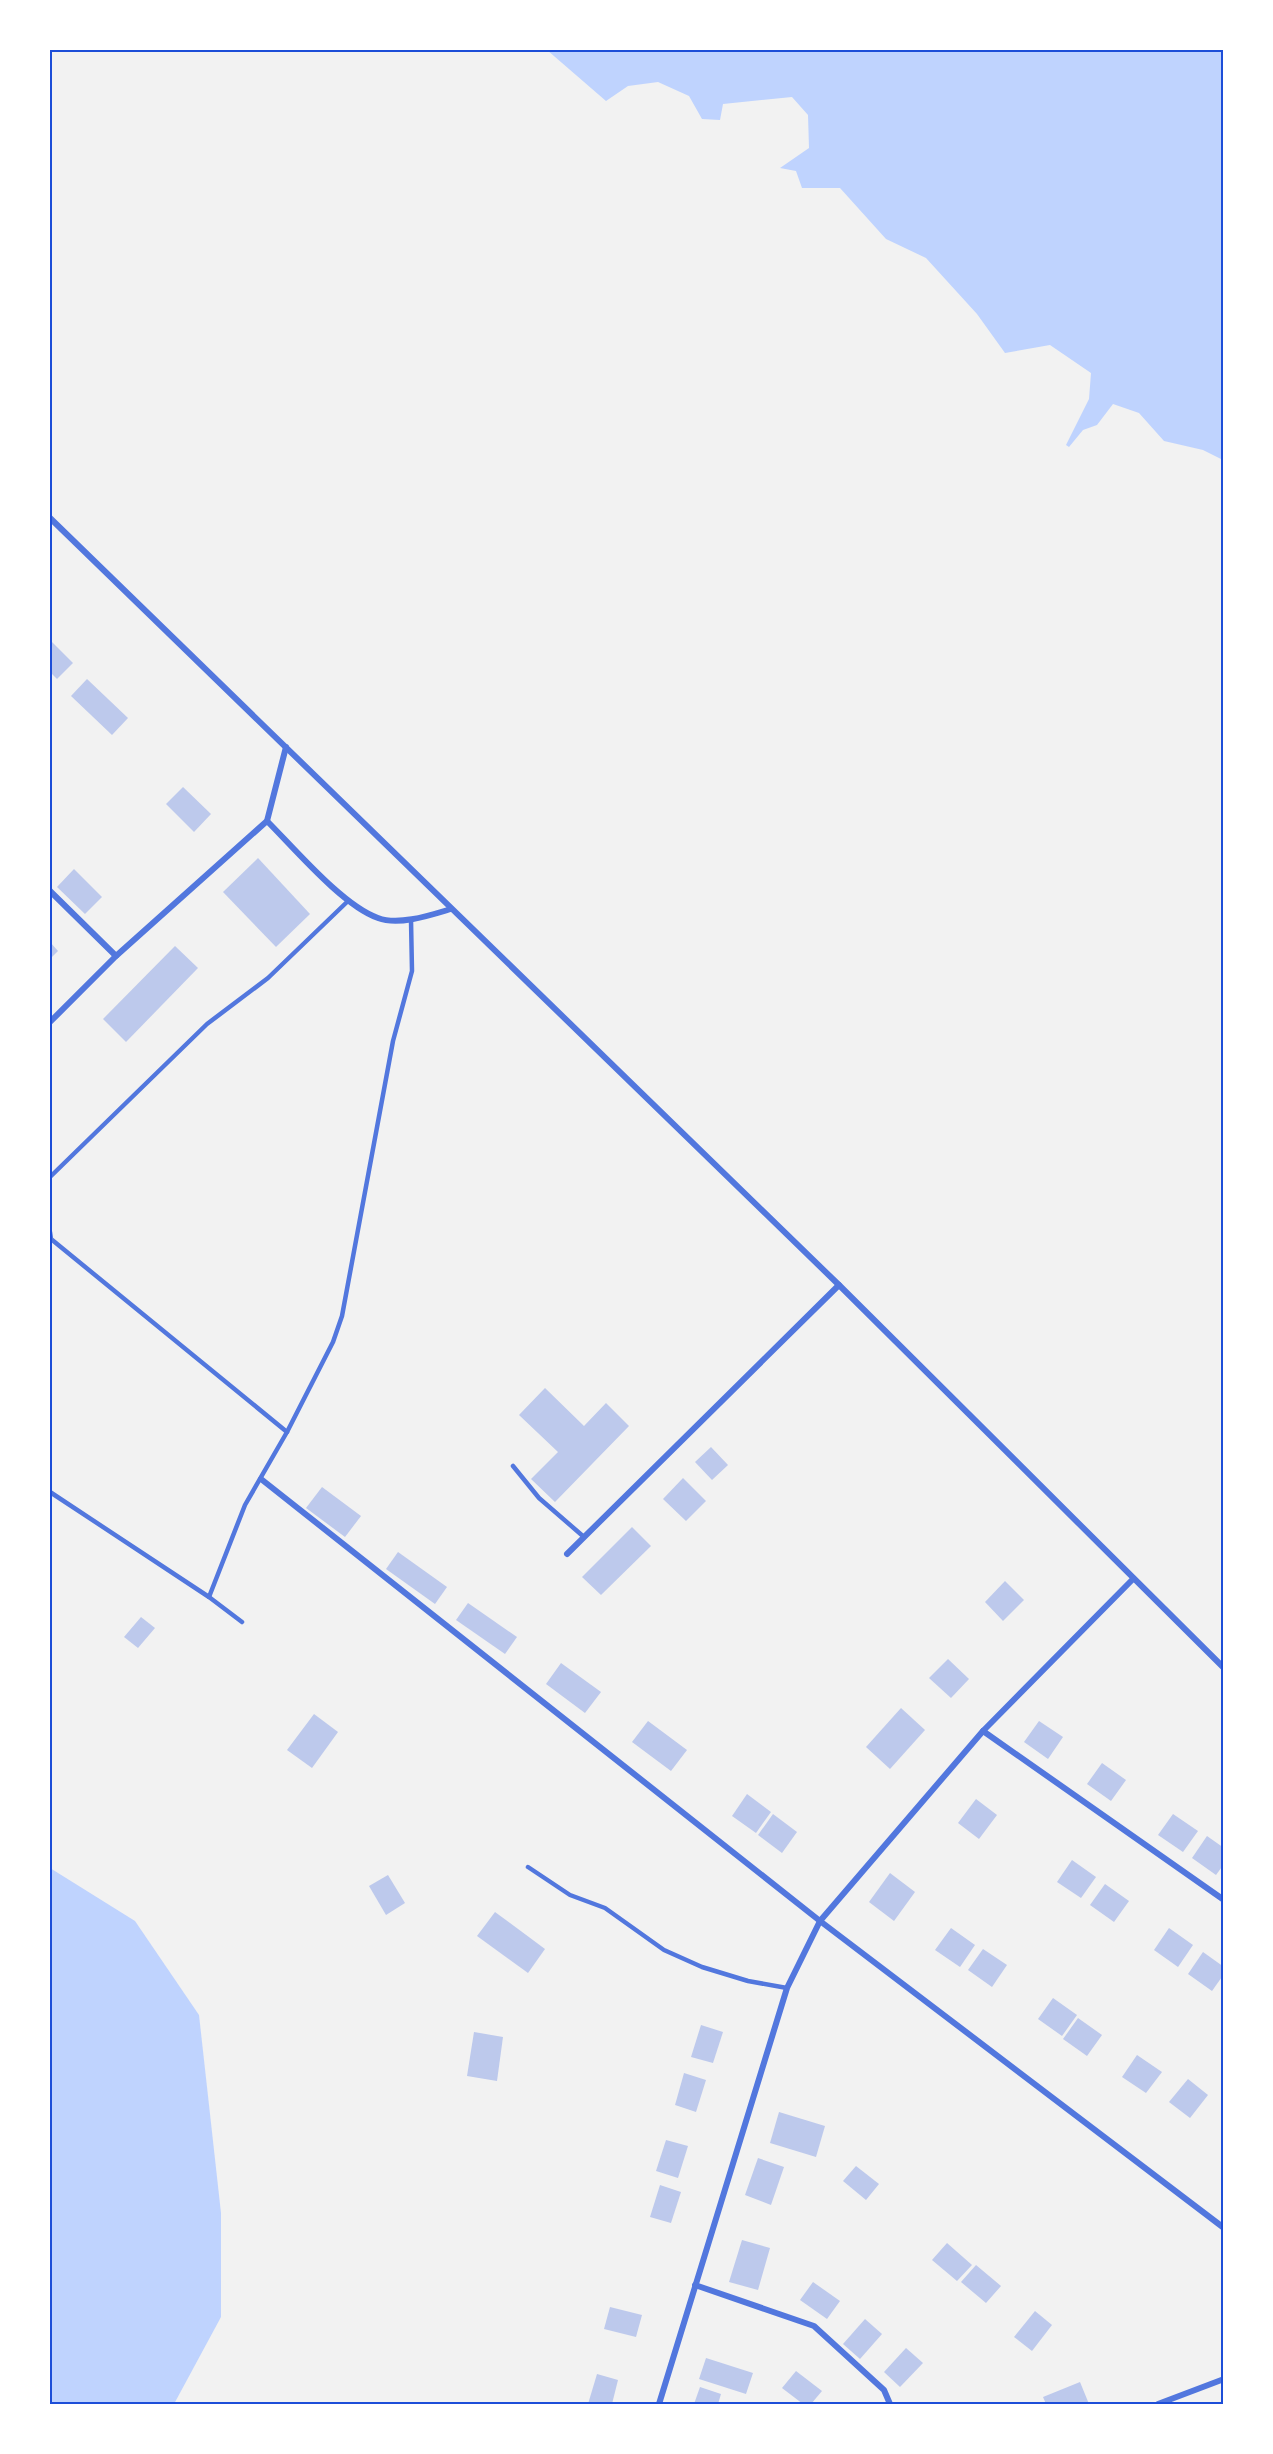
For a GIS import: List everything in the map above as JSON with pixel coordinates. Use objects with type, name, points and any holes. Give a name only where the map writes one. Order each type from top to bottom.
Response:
[{"type":"street","points":[[50,518],[839,1285],[1224,1668]]},
{"type":"street","points":[[50,1022],[116,956],[267,821],[286,747]]},
{"type":"street","points":[[267,821],[348,901],[380,919],[411,920],[451,909]]},
{"type":"street","points":[[50,891],[116,956]]},
{"type":"street","points":[[567,1554],[839,1285]]},
{"type":"street","points":[[261,1479],[820,1921],[1224,2228]]},
{"type":"street","points":[[659,2404],[787,1988],[820,1921],[983,1731],[1133,1579]]},
{"type":"street","points":[[983,1731],[1224,1900]]},
{"type":"street","points":[[695,2285],[814,2326],[884,2390],[890,2404]]},
{"type":"street","points":[[1158,2404],[1224,2379]]},
{"type":"lane","points":[[50,1177],[207,1024],[267,978],[348,901]]},
{"type":"lane","points":[[209,1597],[245,1505],[287,1432],[333,1342],[342,1316],[393,1041],[412,971],[411,920]]},
{"type":"lane","points":[[50,1232],[50,1240],[287,1432]]},
{"type":"lane","points":[[513,1466],[539,1498],[584,1537]]},
{"type":"lane","points":[[50,1492],[209,1597],[242,1622]]},
{"type":"lane","points":[[528,1867],[570,1895],[604,1908],[664,1950],[714,1971],[748,1981],[787,1988]]},
{"type":"water","points":[[547,50],[1223,50],[1223,460],[1203,450],[1164,441],[1139,413],[1113,404],[1097,425],[1083,430],[1069,447],[1066,445],[1089,399],[1091,373],[1050,345],[1005,353],[977,314],[926,258],[886,239],[840,188],[802,188],[796,171],[780,168],[809,148],[808,115],[792,97],[723,104],[720,120],[702,119],[689,96],[658,82],[628,86],[606,101]]},
{"type":"water","points":[[50,1868],[135,1921],[199,2015],[221,2213],[221,2317],[174,2404],[50,2404]]},
{"type":"building","points":[[50,640],[73,663],[57,679],[50,672]]},
{"type":"building","points":[[87,679],[128,718],[112,735],[71,696]]},
{"type":"building","points":[[183,787],[211,814],[194,832],[166,804]]},
{"type":"building","points":[[258,858],[310,914],[276,947],[223,892]]},
{"type":"building","points":[[74,869],[102,897],[85,914],[57,887]]},
{"type":"building","points":[[50,942],[58,951],[50,959]]},
{"type":"building","points":[[175,946],[198,968],[126,1042],[103,1019]]},
{"type":"building","points":[[545,1388],[584,1426],[606,1403],[629,1426],[555,1502],[531,1479],[558,1452],[519,1415]]},
{"type":"building","points":[[711,1447],[728,1465],[712,1480],[695,1462]]},
{"type":"building","points":[[683,1478],[706,1501],[686,1521],[663,1499]]},
{"type":"building","points":[[322,1487],[361,1516],[345,1537],[306,1508]]},
{"type":"building","points":[[632,1527],[651,1546],[601,1595],[582,1577]]},
{"type":"building","points":[[398,1552],[447,1587],[435,1604],[386,1569]]},
{"type":"building","points":[[1005,1581],[1024,1600],[1003,1621],[985,1602]]},
{"type":"building","points":[[468,1603],[517,1637],[505,1654],[456,1620]]},
{"type":"building","points":[[141,1617],[155,1628],[138,1648],[124,1637]]},
{"type":"building","points":[[948,1659],[969,1679],[951,1698],[929,1678]]},
{"type":"building","points":[[561,1663],[601,1692],[585,1713],[546,1684]]},
{"type":"building","points":[[901,1708],[925,1730],[890,1769],[866,1747]]},
{"type":"building","points":[[314,1714],[338,1732],[312,1768],[287,1750]]},
{"type":"building","points":[[648,1721],[687,1750],[671,1771],[632,1742]]},
{"type":"building","points":[[1039,1721],[1063,1737],[1048,1759],[1024,1742]]},
{"type":"building","points":[[1102,1763],[1126,1780],[1111,1801],[1087,1784]]},
{"type":"building","points":[[747,1794],[771,1812],[756,1833],[732,1816]]},
{"type":"building","points":[[976,1799],[997,1815],[979,1839],[958,1823]]},
{"type":"building","points":[[773,1814],[797,1832],[782,1853],[758,1835]]},
{"type":"building","points":[[1173,1814],[1198,1831],[1183,1852],[1158,1835]]},
{"type":"building","points":[[1207,1836],[1224,1848],[1224,1864],[1216,1875],[1192,1858]]},
{"type":"building","points":[[1072,1860],[1096,1877],[1081,1898],[1057,1882]]},
{"type":"building","points":[[890,1873],[915,1892],[894,1921],[869,1902]]},
{"type":"building","points":[[388,1875],[405,1903],[386,1915],[369,1886]]},
{"type":"building","points":[[1105,1884],[1129,1901],[1114,1922],[1090,1905]]},
{"type":"building","points":[[495,1912],[545,1949],[528,1973],[477,1936]]},
{"type":"building","points":[[951,1928],[975,1945],[960,1967],[935,1950]]},
{"type":"building","points":[[1169,1928],[1193,1945],[1178,1967],[1154,1950]]},
{"type":"building","points":[[983,1949],[1007,1965],[992,1987],[968,1970]]},
{"type":"building","points":[[1203,1952],[1224,1967],[1224,1974],[1212,1991],[1188,1974]]},
{"type":"building","points":[[1053,1998],[1077,2015],[1062,2036],[1038,2019]]},
{"type":"building","points":[[1078,2018],[1102,2035],[1087,2056],[1063,2039]]},
{"type":"building","points":[[701,2025],[723,2032],[713,2063],[691,2057]]},
{"type":"building","points":[[474,2032],[503,2037],[497,2081],[467,2076]]},
{"type":"building","points":[[1137,2055],[1162,2072],[1146,2093],[1122,2077]]},
{"type":"building","points":[[684,2073],[706,2080],[696,2112],[675,2105]]},
{"type":"building","points":[[1188,2079],[1208,2095],[1190,2118],[1169,2102]]},
{"type":"building","points":[[779,2112],[825,2126],[816,2157],[770,2143]]},
{"type":"building","points":[[666,2140],[688,2146],[678,2178],[656,2171]]},
{"type":"building","points":[[758,2158],[784,2167],[771,2205],[745,2195]]},
{"type":"building","points":[[856,2166],[879,2184],[866,2200],[843,2181]]},
{"type":"building","points":[[660,2185],[681,2192],[671,2223],[650,2217]]},
{"type":"building","points":[[742,2240],[770,2248],[758,2290],[729,2282]]},
{"type":"building","points":[[947,2243],[972,2265],[957,2281],[932,2260]]},
{"type":"building","points":[[976,2265],[1001,2286],[986,2303],[961,2282]]},
{"type":"building","points":[[813,2282],[840,2301],[827,2319],[800,2300]]},
{"type":"building","points":[[610,2307],[642,2315],[636,2337],[604,2329]]},
{"type":"building","points":[[1035,2311],[1052,2325],[1032,2351],[1014,2337]]},
{"type":"building","points":[[865,2319],[882,2334],[860,2359],[843,2344]]},
{"type":"building","points":[[906,2348],[923,2363],[900,2387],[884,2372]]},
{"type":"building","points":[[706,2358],[753,2373],[746,2394],[699,2379]]},
{"type":"building","points":[[796,2371],[822,2391],[811,2404],[803,2404],[782,2388]]},
{"type":"building","points":[[597,2374],[618,2380],[612,2404],[588,2404]]},
{"type":"building","points":[[1080,2382],[1089,2404],[1046,2404],[1043,2397]]},
{"type":"building","points":[[700,2387],[721,2394],[718,2404],[694,2404]]}]
